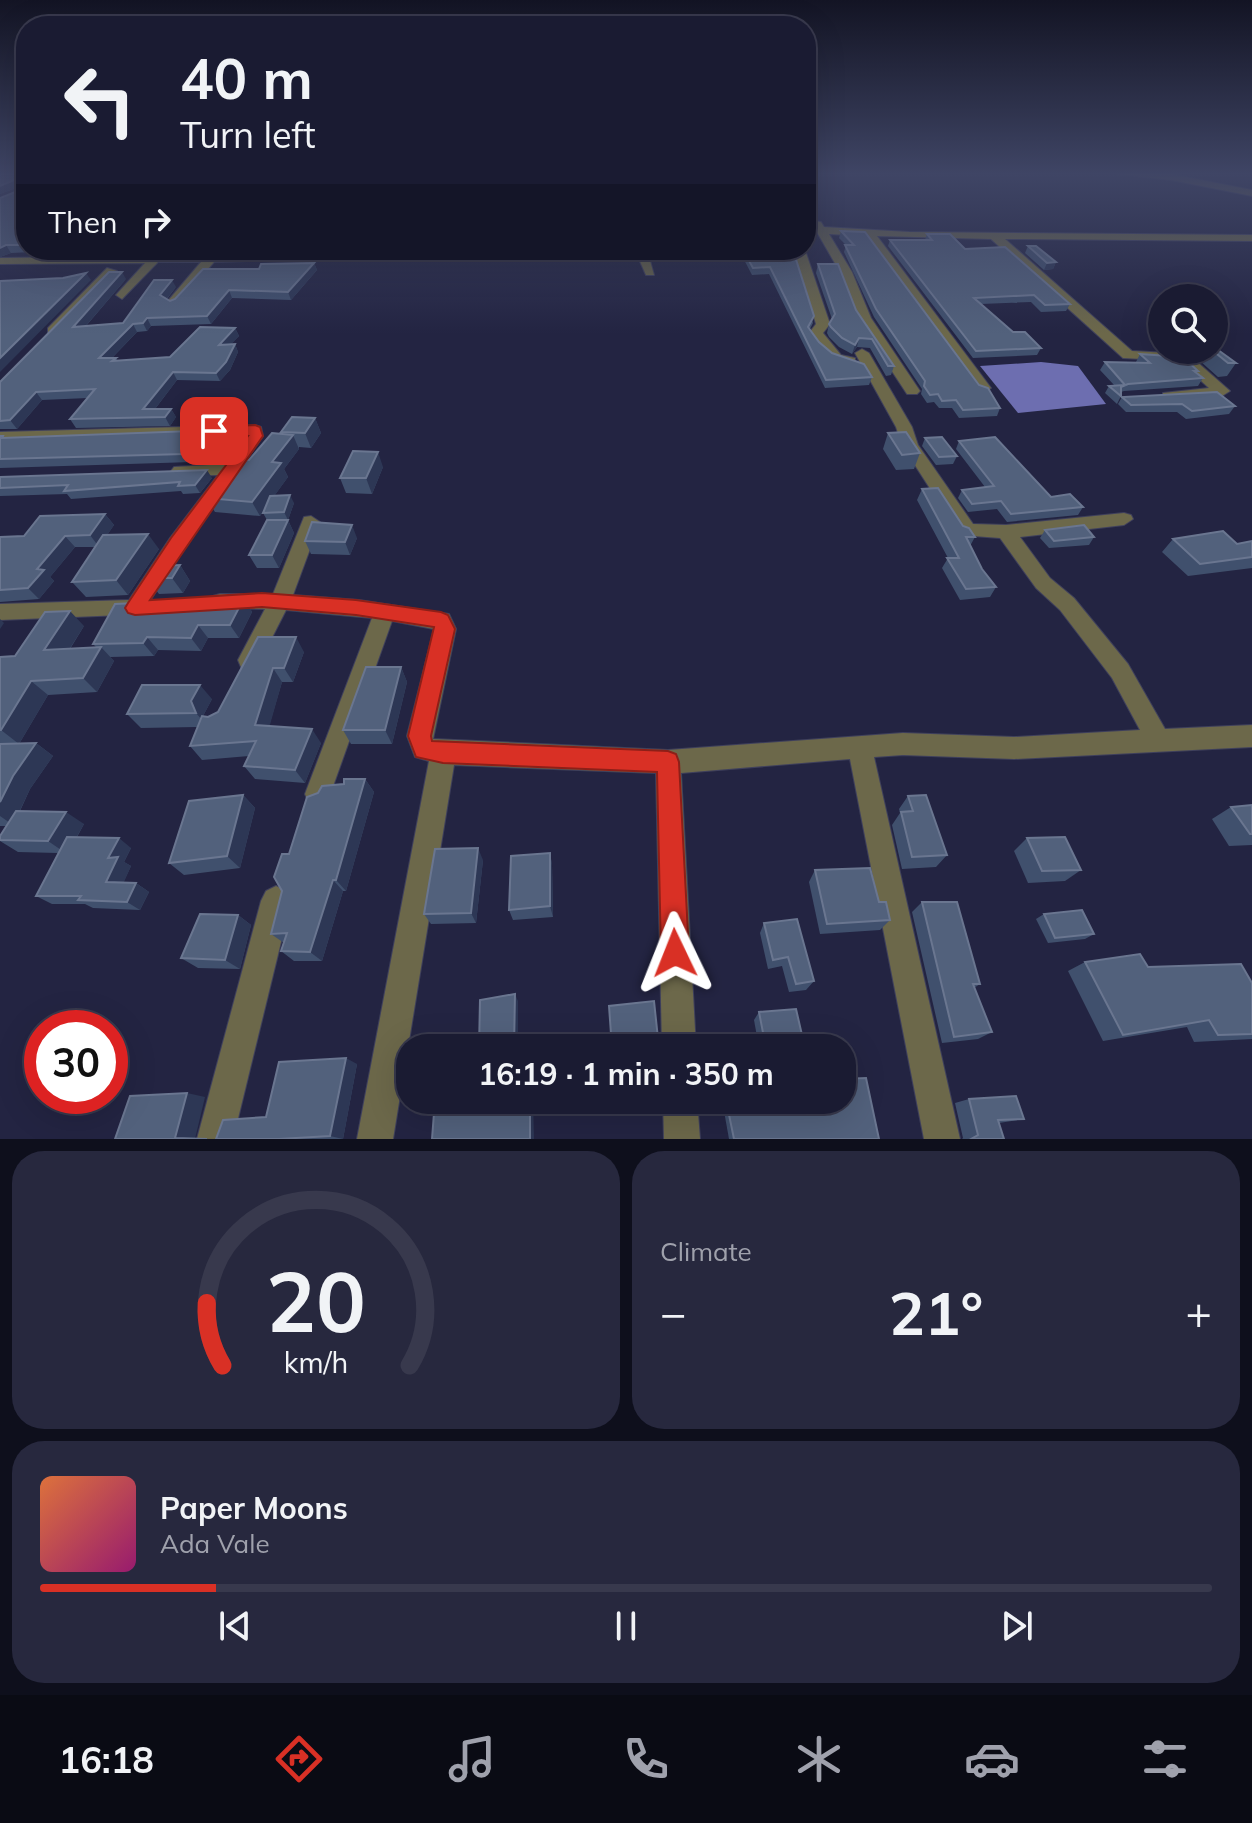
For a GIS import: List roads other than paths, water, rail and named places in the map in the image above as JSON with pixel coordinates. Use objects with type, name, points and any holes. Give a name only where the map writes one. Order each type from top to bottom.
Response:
[{"type":"street","points":[[819,227],[846,272],[864,318],[912,391]]},
{"type":"street","points":[[821,230],[1252,238]]},
{"type":"street","points":[[868,232],[983,388]]},
{"type":"street","points":[[993,235],[1128,355],[1183,357],[1222,391],[1154,398]]},
{"type":"street","points":[[44,341],[121,260]]},
{"type":"street","points":[[122,295],[154,260]]},
{"type":"street","points":[[173,302],[209,260]]},
{"type":"street","points":[[645,260],[650,272]]},
{"type":"street","points":[[802,260],[823,324],[816,333],[819,340],[836,358],[866,359],[904,427],[910,445],[967,530],[1006,532],[1124,519]]},
{"type":"street","points":[[0,437],[255,430],[255,436],[135,608]]},
{"type":"street","points":[[161,472],[232,469]]},
{"type":"street","points":[[239,678],[280,601],[311,522]]},
{"type":"street","points":[[1006,532],[1043,583],[1067,604],[1120,671],[1158,741]]},
{"type":"street","points":[[198,604],[280,601],[441,620],[445,629],[419,736],[424,749],[443,753],[668,762],[903,744],[1014,748],[1252,736]]},
{"type":"street","points":[[0,612],[166,606]]},
{"type":"street","points":[[318,794],[385,612]]},
{"type":"street","points":[[860,749],[942,1139]]},
{"type":"street","points":[[375,1139],[443,753]]},
{"type":"street","points":[[668,762],[678,1034]]},
{"type":"street","points":[[215,1139],[234,1082],[253,986],[276,901]]},
{"type":"street","points":[[681,1114],[682,1139]]},
{"type":"water","points":[[1041,362],[1078,366],[1106,404],[1018,413],[980,366]]}]
